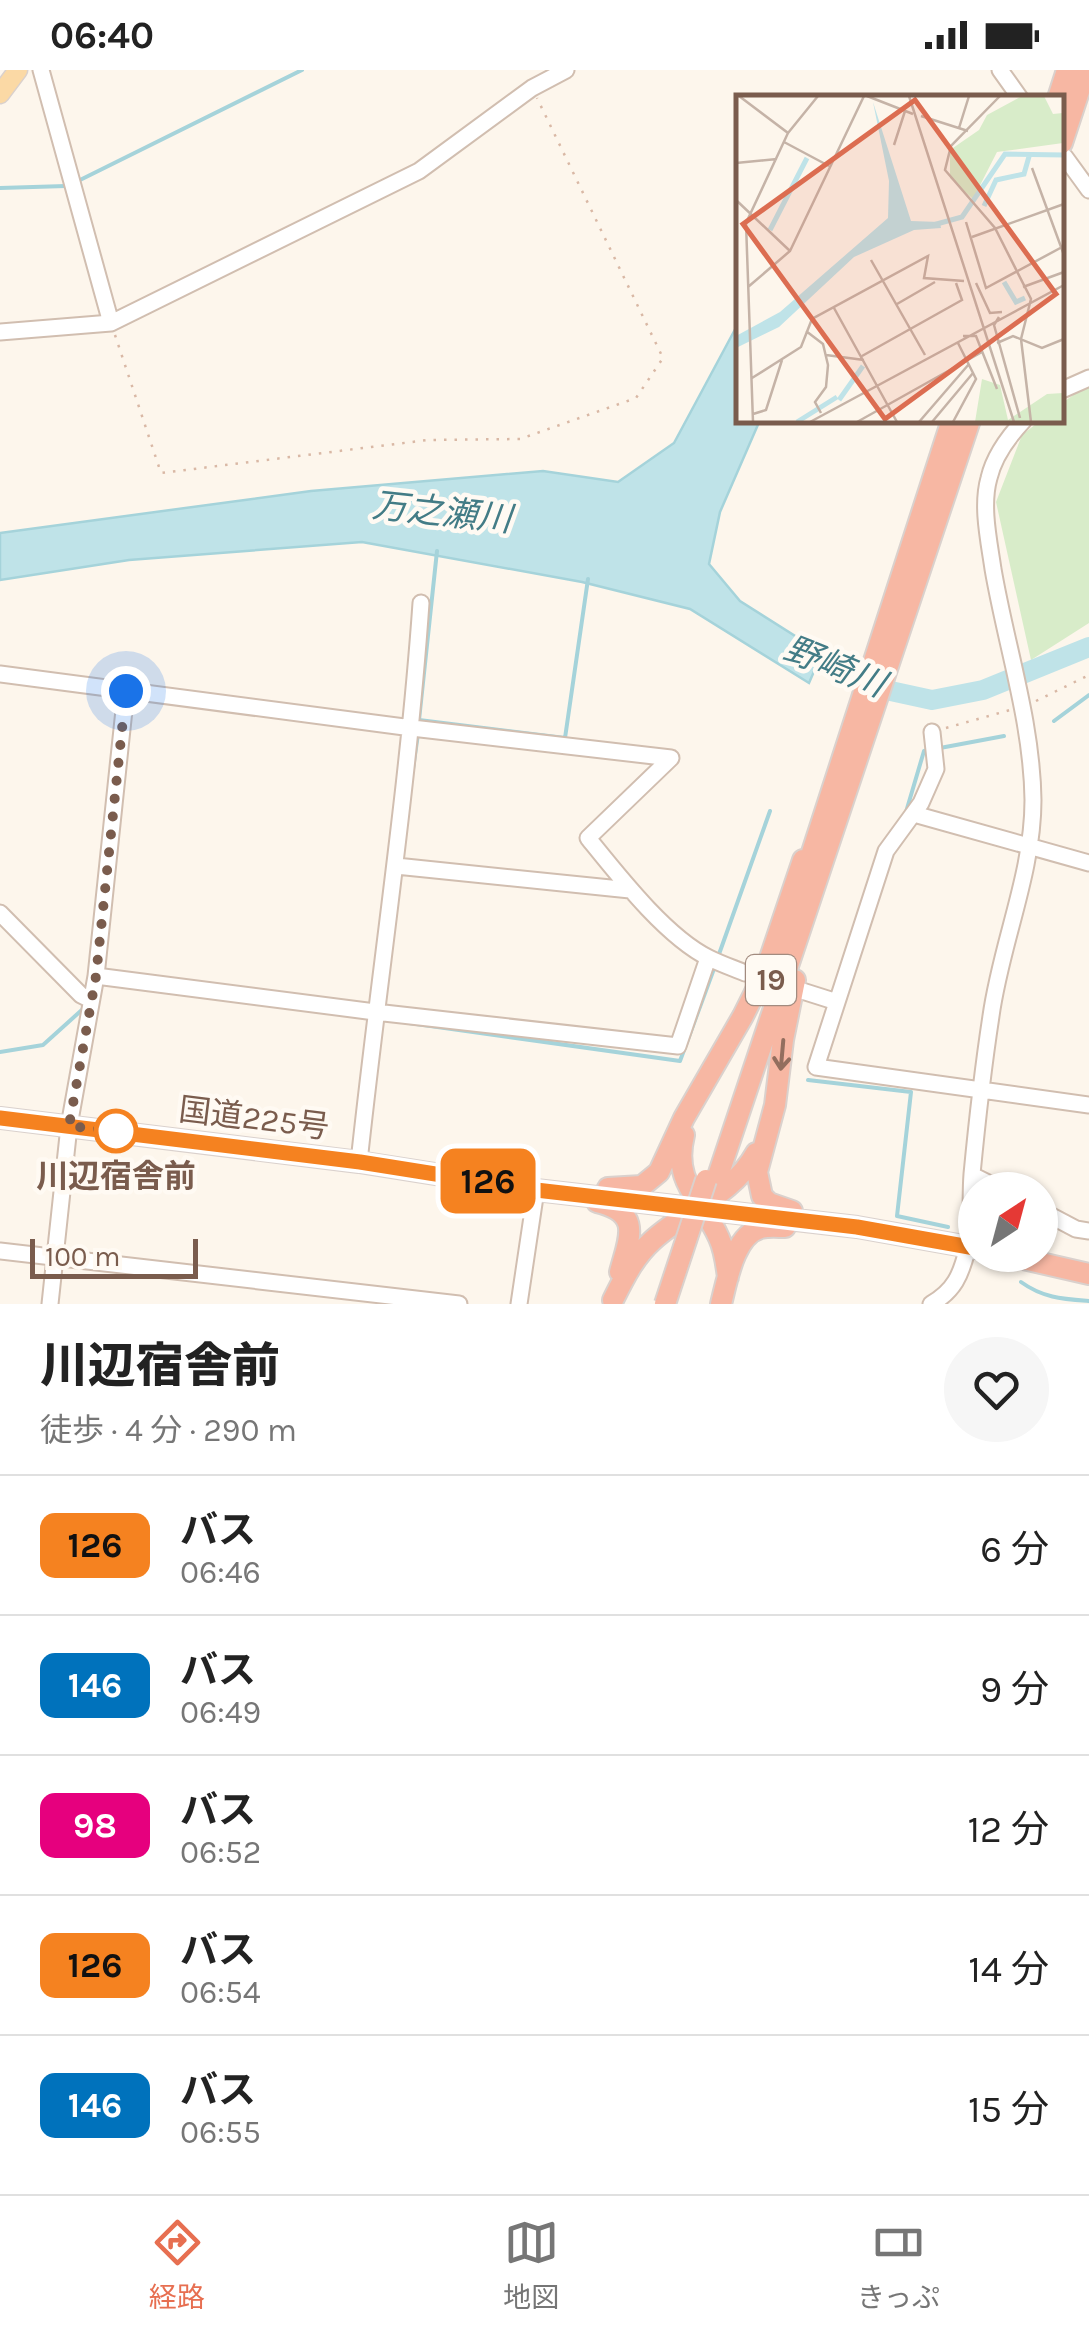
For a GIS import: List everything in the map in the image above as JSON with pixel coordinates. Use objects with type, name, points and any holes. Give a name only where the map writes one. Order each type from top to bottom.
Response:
[{"type":"highway","points":[[1059,95],[1066,70]]},
{"type":"highway","points":[[1064,147],[1086,70]]},
{"type":"highway","name":"19","points":[[702,1210],[885,651],[951,422]]},
{"type":"highway","name":"19","points":[[885,651],[969,422]]},
{"type":"highway","name":"19","points":[[546,1191],[642,1186],[653,1180],[766,970],[790,894],[841,785]]},
{"type":"highway","name":"19","points":[[841,785],[795,980],[775,1105],[756,1172],[762,1196],[781,1208],[857,1227]]},
{"type":"highway","name":"19","points":[[700,1091],[686,1128],[680,1164],[690,1192],[702,1210]]},
{"type":"highway","name":"国道225号","points":[[0,1118],[360,1162],[546,1191],[857,1227],[958,1245]]},
{"type":"highway","name":"19","points":[[702,1210],[742,1174],[764,1138]]},
{"type":"highway","points":[[546,1191],[611,1206],[622,1213],[630,1226],[630,1240],[612,1302]]},
{"type":"highway","points":[[612,1302],[633,1261],[652,1241],[702,1210]]},
{"type":"highway","points":[[702,1210],[719,1237],[728,1277]]},
{"type":"highway","points":[[665,1304],[702,1210]]},
{"type":"highway","points":[[675,1304],[702,1210]]},
{"type":"highway","points":[[721,1304],[740,1245],[751,1232],[761,1227],[857,1227]]},
{"type":"highway","points":[[1058,1267],[1089,1274]]},
{"type":"main road","points":[[0,94],[18,70]]},
{"type":"street","points":[[41,70],[111,323]]},
{"type":"street","points":[[524,70],[532,88]]},
{"type":"street","points":[[0,332],[111,323],[419,170],[532,88],[566,70]]},
{"type":"street","points":[[1000,70],[1012,95]]},
{"type":"street","points":[[1064,152],[1089,190]]},
{"type":"street","points":[[1064,389],[1089,378]]},
{"type":"street","points":[[972,1172],[1000,968],[1031,846],[1033,800],[1021,708],[989,542],[988,480],[998,454],[1022,422]]},
{"type":"street","points":[[360,1162],[375,1012],[399,866],[420,603]]},
{"type":"street","points":[[0,674],[671,758],[588,838],[630,890],[691,947],[745,973]]},
{"type":"street","points":[[50,1304],[69,1126],[96,976],[126,691]]},
{"type":"street","points":[[932,732],[936,768],[914,814],[886,852],[816,1067],[1089,1105]]},
{"type":"street","points":[[914,814],[1089,864]]},
{"type":"street","points":[[399,866],[630,890]]},
{"type":"street","points":[[0,913],[89,1003]]},
{"type":"street","points":[[96,976],[678,1046],[708,958]]},
{"type":"street","points":[[796,988],[837,1002]]},
{"type":"street","points":[[519,1304],[546,1191]]},
{"type":"street","points":[[1058,1220],[1089,1231]]},
{"type":"street","points":[[0,1251],[459,1304]]},
{"type":"street","points":[[931,1304],[946,1296],[961,1272]]},
{"type":"path","points":[[111,323],[161,472],[428,440],[520,440],[636,398],[664,358],[532,88]]},
{"type":"green space","points":[[1089,384],[1089,623],[1031,660],[996,502],[1022,435],[1038,422],[1064,422],[1064,402]]},
{"type":"water","name":"万之瀬川","points":[[736,328],[736,422],[759,422],[720,512],[709,564],[740,601],[822,653],[809,683],[690,609],[582,582],[362,542],[129,560],[0,580],[0,533],[311,491],[543,471],[618,482],[674,443]]},
{"type":"waterway","points":[[78,181],[302,70]]},
{"type":"waterway","points":[[0,188],[66,186]]},
{"type":"waterway","points":[[419,720],[437,551]]},
{"type":"waterway","points":[[419,724],[419,720],[565,738],[588,579]]},
{"type":"waterway","name":"野崎川","points":[[796,651],[886,690],[932,700],[983,690],[1089,647]]},
{"type":"waterway","points":[[1054,721],[1089,695]]},
{"type":"waterway","points":[[413,769],[418,734]]},
{"type":"waterway","points":[[940,748],[1004,736]]},
{"type":"waterway","points":[[906,812],[924,751],[931,749]]},
{"type":"waterway","points":[[718,957],[770,811]]},
{"type":"waterway","points":[[409,1023],[680,1061],[715,966]]},
{"type":"waterway","points":[[0,1052],[43,1045],[84,1008]]},
{"type":"waterway","points":[[808,1080],[911,1092],[897,1216],[948,1227]]},
{"type":"waterway","points":[[1021,1282],[1045,1295],[1089,1301]]},
{"type":"bus line","name":"126","points":[[0,1118],[360,1162],[536,1190],[857,1227],[958,1245]]},
{"type":"place","name":"川辺宿舎前","points":[[116,1131]]},
{"type":"route","points":[[116,1131],[69,1126],[96,976],[126,691]]}]
